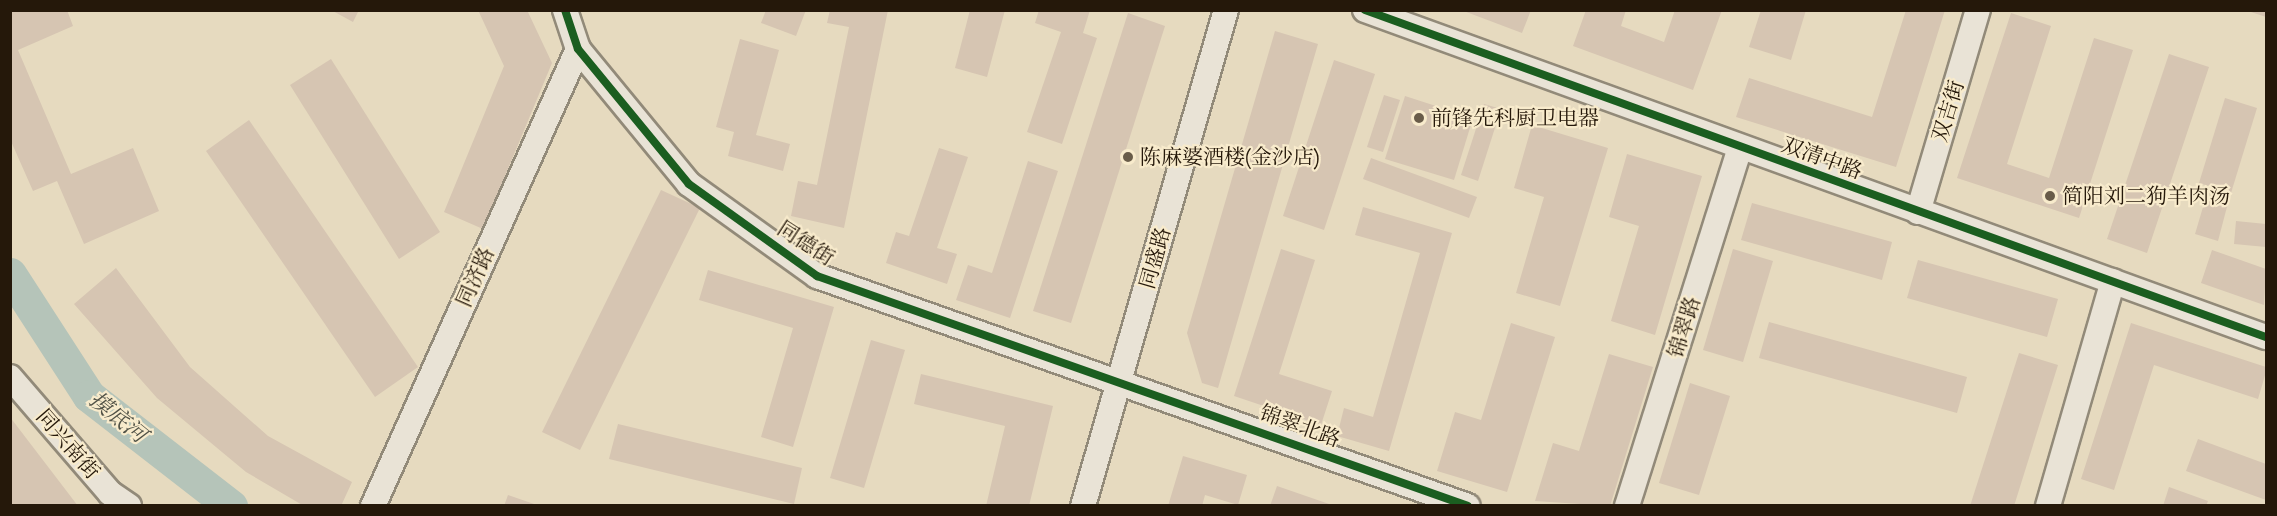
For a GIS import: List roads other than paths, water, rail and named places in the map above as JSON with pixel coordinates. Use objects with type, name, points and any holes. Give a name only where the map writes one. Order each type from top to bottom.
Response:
[{"type":"street","name":"同德街","points":[[565,10],[578,49],[689,184],[817,276],[1120,380]]},
{"type":"street","name":"同盛路","points":[[1083,506],[1226,10]]},
{"type":"street","name":"双清中路","points":[[1365,10],[2266,337]]},
{"type":"street","name":"双吉街","points":[[1918,212],[1978,10]]},
{"type":"street","name":"同济路","points":[[373,506],[578,49]]},
{"type":"street","name":"锦翠路","points":[[1627,506],[1740,148]]},
{"type":"street","points":[[2048,506],[2114,281]]},
{"type":"street","name":"同兴南街","points":[[10,377],[110,493],[129,506]]},
{"type":"street","name":"锦翠北路","points":[[1120,380],[1468,506]]},
{"type":"waterway","name":"摸底河","points":[[10,274],[89,396],[231,506]]},
{"type":"place","name":"前锋先科厨卫电器","points":[[1419,118]]},
{"type":"place","name":"陈麻婆酒楼(金沙店)","points":[[1128,157]]},
{"type":"place","name":"简阳刘二狗羊肉汤","points":[[2050,196]]}]
